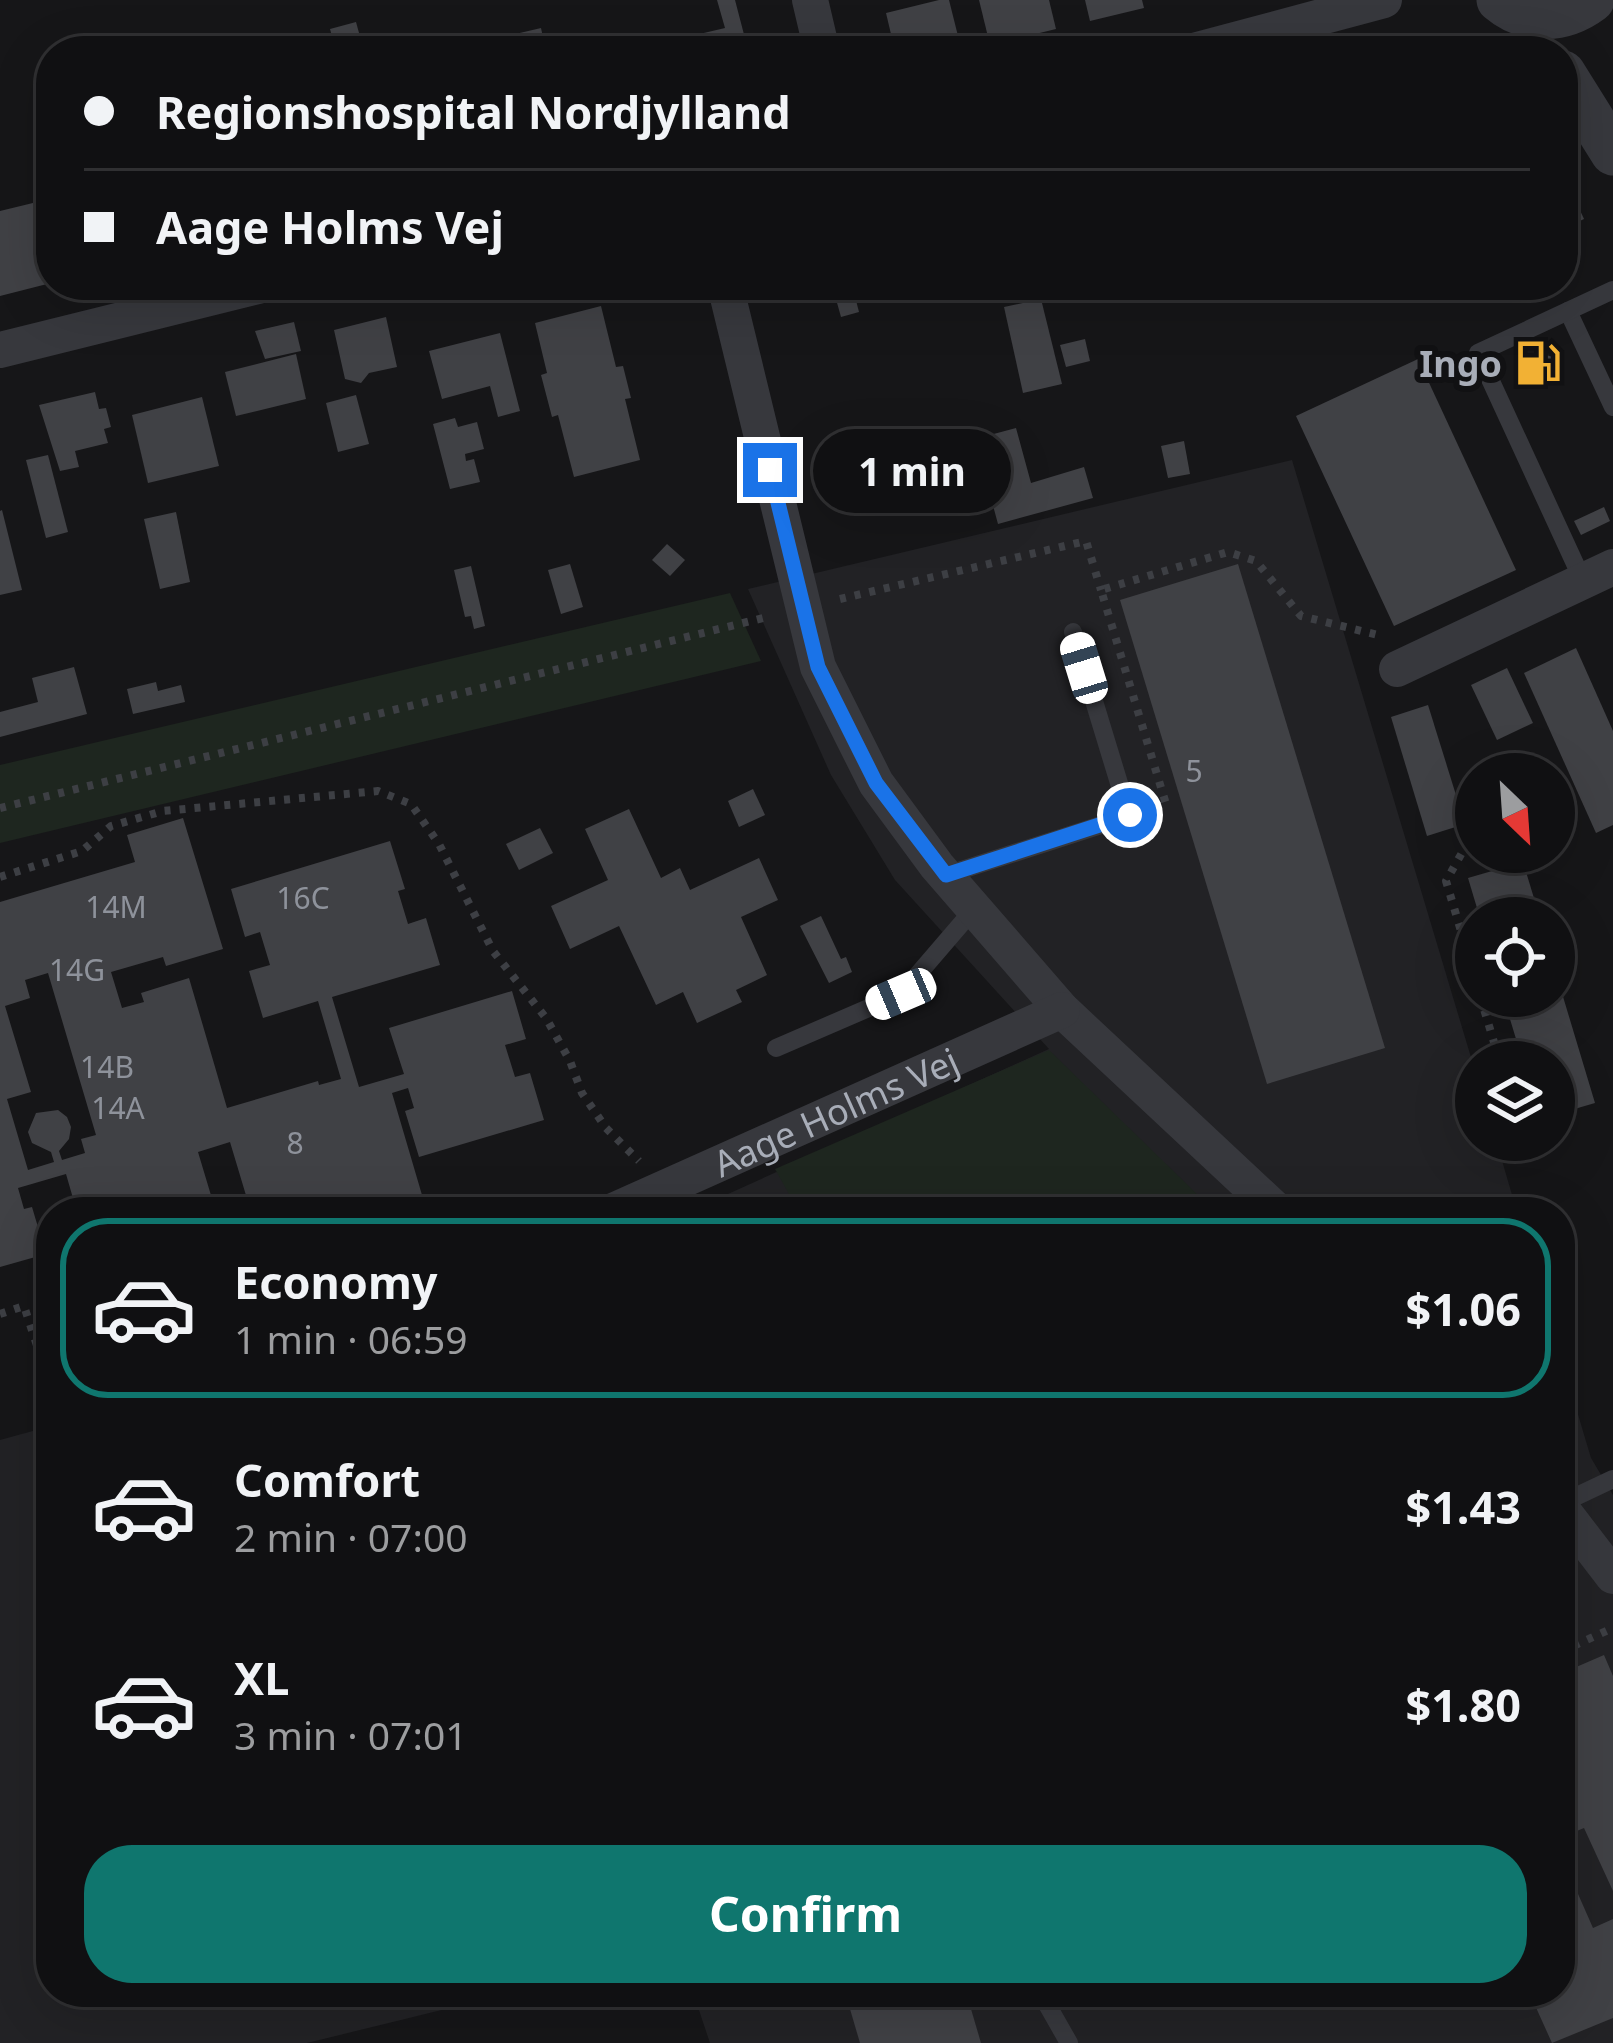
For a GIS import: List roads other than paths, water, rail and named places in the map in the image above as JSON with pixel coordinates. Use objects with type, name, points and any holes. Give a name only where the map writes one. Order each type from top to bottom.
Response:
[{"type":"street","points":[[810,0],[819,36]]},
{"type":"street","points":[[1250,36],[1384,0]]},
{"type":"street","points":[[1525,22],[1570,14],[1592,0]]},
{"type":"street","points":[[1608,0],[1613,13]]},
{"type":"street","points":[[1578,97],[1613,153]]},
{"type":"street","points":[[0,350],[202,300]]},
{"type":"street","points":[[729,300],[818,667],[876,783],[946,875],[1062,1010],[1263,1197]]},
{"type":"street","points":[[1397,669],[1598,574]]},
{"type":"street","name":"Aage Holms Vej","points":[[645,1197],[1062,1010]]},
{"type":"street","points":[[1575,1525],[1613,1576]]},
{"type":"lane","points":[[1598,574],[1478,353],[1613,290]]},
{"type":"lane","points":[[1568,310],[1613,407]]},
{"type":"lane","points":[[946,875],[1130,815],[1073,632]]},
{"type":"lane","points":[[776,1048],[901,994],[974,909]]},
{"type":"lane","points":[[1575,1498],[1613,1479]]},
{"type":"lane","points":[[1049,2007],[1069,2043]]},
{"type":"place","name":"Ingo","points":[[1538,363]]}]
